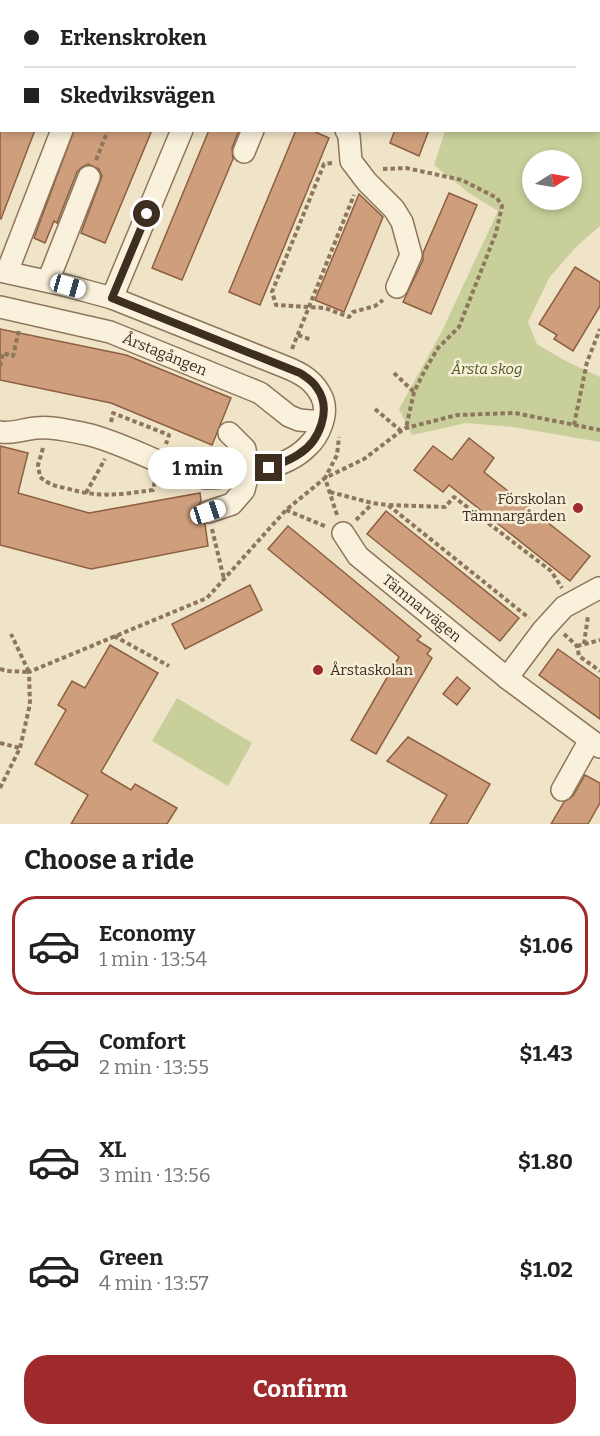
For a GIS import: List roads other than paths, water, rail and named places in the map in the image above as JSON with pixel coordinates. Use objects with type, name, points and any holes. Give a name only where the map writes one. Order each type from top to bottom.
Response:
[{"type":"street","points":[[0,432],[39,427],[110,441],[205,478],[269,468],[299,455],[310,445],[322,422],[324,404],[318,389],[300,373],[112,298],[4,272],[61,132]]},
{"type":"street","points":[[112,298],[181,132]]},
{"type":"street","points":[[244,153],[252,132]]},
{"type":"street","points":[[347,132],[351,161],[367,182],[394,209],[402,222],[411,255],[397,287]]},
{"type":"street","points":[[48,281],[89,177]]},
{"type":"street","name":"Årstagången","points":[[0,307],[110,332],[260,393],[289,416],[299,420],[322,422]]},
{"type":"street","points":[[208,512],[232,504],[244,490],[248,473],[245,449],[229,433]]},
{"type":"street","name":"Tämnarvägen","points":[[343,533],[358,556],[507,678],[595,744]]},
{"type":"street","points":[[507,678],[543,630],[564,607],[599,588]]},
{"type":"street","points":[[562,790],[595,744]]},
{"type":"place","name":"Förskolan Tämnargården","points":[[578,508]]},
{"type":"place","name":"Årstaskolan","points":[[318,670]]},
{"type":"park label","name":"Årsta skog","points":[[487,369]]}]
